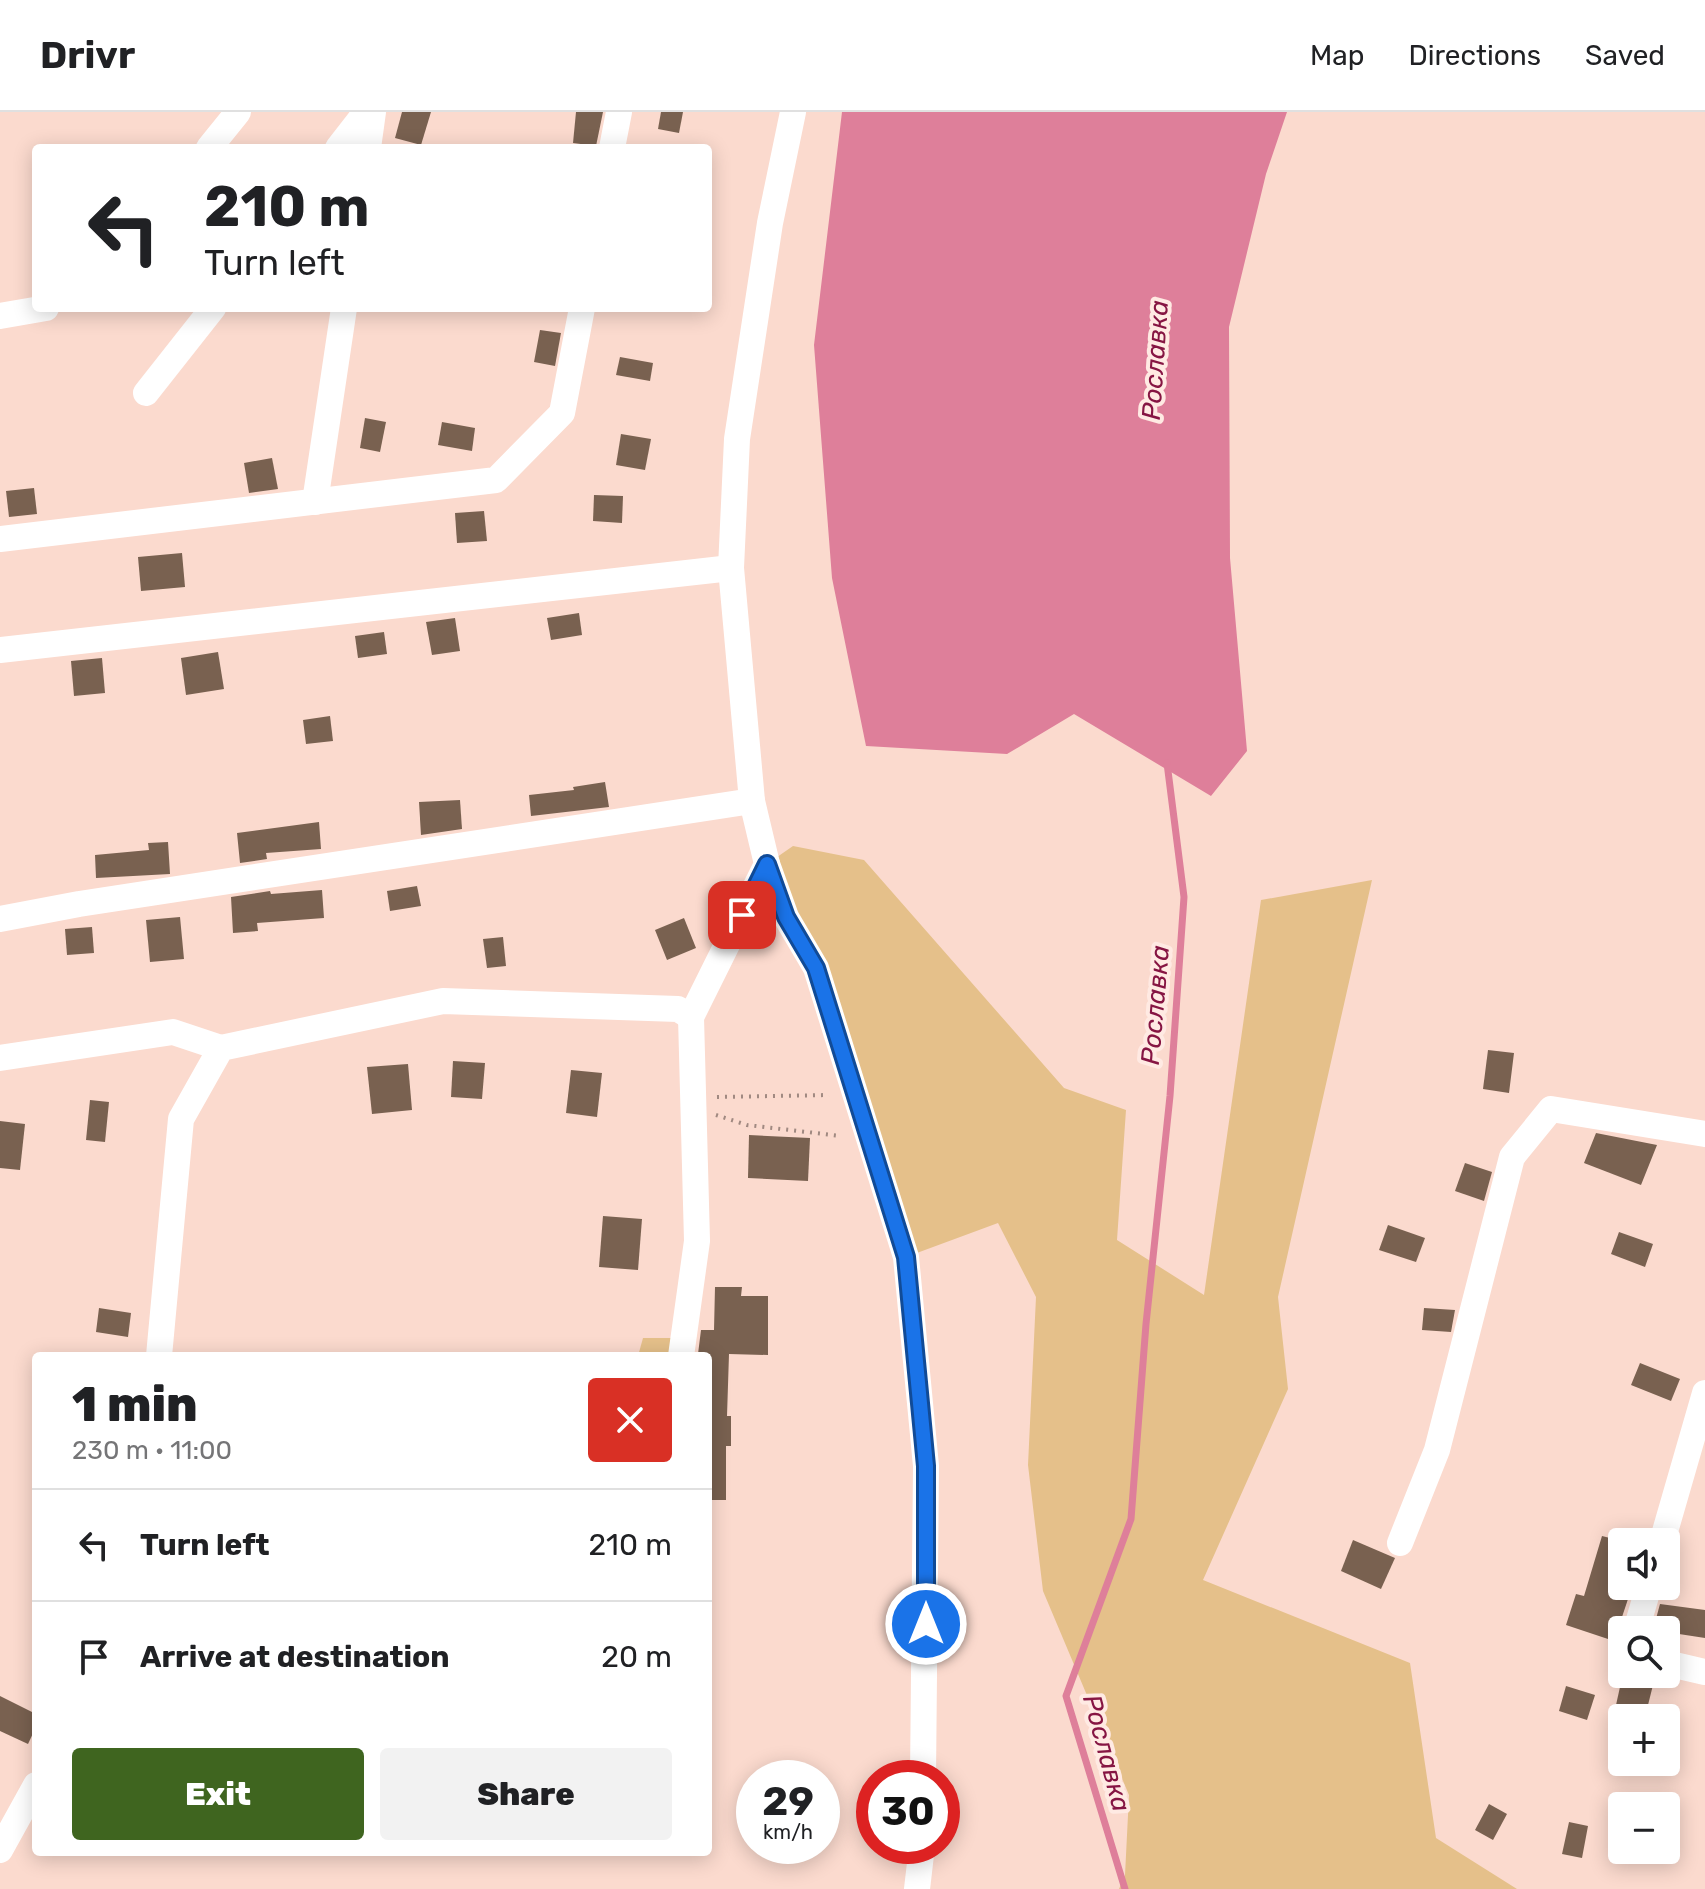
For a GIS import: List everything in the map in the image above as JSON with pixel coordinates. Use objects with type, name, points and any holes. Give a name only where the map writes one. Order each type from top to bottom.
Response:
[{"type":"street","points":[[212,144],[238,112]]},
{"type":"street","points":[[341,144],[366,112]]},
{"type":"street","points":[[369,144],[373,112]]},
{"type":"street","points":[[613,144],[619,112]]},
{"type":"street","points":[[793,112],[770,223],[737,439],[731,568],[752,801],[767,864],[786,917],[816,968],[906,1257],[926,1466],[923,1760]]},
{"type":"street","points":[[0,316],[32,310]]},
{"type":"street","points":[[146,393],[210,312]]},
{"type":"street","points":[[315,502],[343,312]]},
{"type":"street","points":[[0,539],[496,480],[562,413],[581,312]]},
{"type":"street","points":[[0,650],[731,568]]},
{"type":"street","points":[[0,919],[79,904],[752,801]]},
{"type":"street","points":[[682,1352],[697,1241],[691,1017],[767,864]]},
{"type":"street","points":[[0,1058],[173,1032],[221,1048],[443,1001],[678,1009],[691,1017]]},
{"type":"street","points":[[159,1352],[181,1119],[221,1048]]},
{"type":"street","points":[[1400,1543],[1437,1450],[1512,1157],[1551,1109],[1705,1134]]},
{"type":"street","points":[[1666,1528],[1705,1393]]},
{"type":"street","points":[[1680,1666],[1705,1672]]},
{"type":"street","points":[[0,1850],[32,1792]]},
{"type":"street","points":[[917,1889],[920,1864]]},
{"type":"path","points":[[695,1103],[856,1094]]},
{"type":"path","points":[[695,1103],[747,1125],[869,1139]]},
{"type":"shaded area","points":[[793,846],[864,860],[1064,1088],[1126,1110],[1117,1240],[1204,1295],[1261,900],[1372,880],[1278,1297],[1288,1389],[1203,1580],[1410,1663],[1436,1838],[1517,1889],[1119,1889],[1125,1875],[1129,1795],[1043,1591],[1028,1465],[1036,1297],[998,1223],[906,1257],[767,864]]},
{"type":"shaded area","points":[[643,1338],[671,1338],[669,1352],[639,1352]]},
{"type":"water","points":[[842,112],[1287,112],[1266,174],[1229,327],[1230,558],[1247,751],[1211,796],[1074,714],[1007,754],[866,746],[832,578],[814,345]]},
{"type":"building","points":[[402,112],[431,112],[421,144],[395,138]]},
{"type":"building","points":[[576,112],[603,112],[596,144],[573,143]]},
{"type":"building","points":[[661,112],[683,112],[679,133],[658,129]]},
{"type":"building","points":[[540,330],[561,333],[555,366],[534,362]]},
{"type":"building","points":[[620,357],[653,363],[650,381],[616,375]]},
{"type":"building","points":[[365,418],[386,422],[380,452],[360,448]]},
{"type":"building","points":[[442,422],[475,428],[472,451],[438,445]]},
{"type":"building","points":[[621,434],[651,439],[645,470],[616,465]]},
{"type":"building","points":[[272,458],[278,489],[249,493],[244,463]]},
{"type":"building","points":[[34,488],[37,514],[9,517],[6,491]]},
{"type":"building","points":[[594,495],[623,496],[622,523],[593,521]]},
{"type":"building","points":[[484,511],[487,541],[457,543],[455,513]]},
{"type":"building","points":[[182,553],[185,587],[141,591],[138,557]]},
{"type":"building","points":[[579,613],[582,635],[551,640],[547,618]]},
{"type":"building","points":[[455,618],[460,651],[432,655],[426,622]]},
{"type":"building","points":[[384,632],[387,654],[358,658],[355,636]]},
{"type":"building","points":[[218,652],[224,689],[186,695],[181,658]]},
{"type":"building","points":[[102,658],[105,693],[74,696],[71,661]]},
{"type":"building","points":[[330,716],[333,741],[306,744],[303,720]]},
{"type":"building","points":[[605,782],[609,807],[531,816],[529,795],[574,790],[573,787]]},
{"type":"building","points":[[460,800],[462,829],[421,835],[419,802]]},
{"type":"building","points":[[319,822],[321,849],[266,853],[267,859],[240,863],[237,833]]},
{"type":"building","points":[[168,842],[170,874],[96,878],[95,855],[149,850],[148,843]]},
{"type":"building","points":[[417,886],[421,906],[390,911],[387,891]]},
{"type":"building","points":[[322,890],[324,918],[257,923],[258,931],[233,933],[231,897],[270,891],[271,894]]},
{"type":"building","points":[[180,917],[184,959],[150,962],[146,920]]},
{"type":"building","points":[[684,918],[696,948],[667,960],[655,930]]},
{"type":"building","points":[[92,927],[94,953],[67,955],[65,929]]},
{"type":"building","points":[[503,937],[506,966],[487,968],[483,939]]},
{"type":"building","points":[[1488,1050],[1514,1053],[1509,1093],[1483,1089]]},
{"type":"building","points":[[453,1061],[485,1063],[482,1099],[451,1097]]},
{"type":"building","points":[[408,1064],[412,1110],[372,1114],[367,1067]]},
{"type":"building","points":[[571,1070],[602,1073],[597,1117],[566,1113]]},
{"type":"building","points":[[90,1100],[109,1102],[105,1142],[86,1140]]},
{"type":"building","points":[[0,1121],[25,1124],[20,1170],[0,1168]]},
{"type":"building","points":[[1596,1133],[1657,1145],[1641,1185],[1584,1163]]},
{"type":"building","points":[[749,1135],[810,1138],[808,1181],[748,1178]]},
{"type":"building","points":[[1465,1163],[1492,1172],[1484,1201],[1455,1191]]},
{"type":"building","points":[[603,1216],[642,1219],[638,1270],[599,1267]]},
{"type":"building","points":[[1388,1225],[1425,1238],[1416,1262],[1379,1250]]},
{"type":"building","points":[[1619,1232],[1653,1244],[1645,1267],[1611,1254]]},
{"type":"building","points":[[715,1287],[742,1287],[741,1296],[768,1296],[768,1355],[729,1354],[727,1416],[731,1416],[731,1446],[726,1446],[726,1500],[712,1500],[712,1352],[698,1352],[701,1330],[714,1330]]},
{"type":"building","points":[[99,1308],[131,1313],[128,1337],[96,1332]]},
{"type":"building","points":[[1424,1308],[1455,1310],[1451,1332],[1422,1330]]},
{"type":"building","points":[[1640,1363],[1680,1379],[1671,1401],[1631,1385]]},
{"type":"building","points":[[1602,1536],[1608,1538],[1608,1600],[1628,1600],[1622,1616],[1608,1616],[1608,1639],[1566,1625],[1576,1594],[1584,1596]]},
{"type":"building","points":[[1353,1540],[1395,1558],[1381,1589],[1341,1571]]},
{"type":"building","points":[[1660,1604],[1705,1610],[1705,1638],[1680,1634],[1680,1616],[1657,1616]]},
{"type":"building","points":[[1566,1686],[1595,1695],[1587,1720],[1559,1711]]},
{"type":"building","points":[[1620,1688],[1652,1688],[1648,1704],[1616,1704]]},
{"type":"building","points":[[0,1696],[32,1712],[32,1736],[28,1744],[0,1731]]},
{"type":"building","points":[[1489,1804],[1507,1814],[1493,1840],[1475,1830]]},
{"type":"building","points":[[1569,1822],[1588,1826],[1582,1858],[1562,1854]]},
{"type":"waterway","name":"Рославка","points":[[1125,1889],[1066,1696],[1131,1519],[1146,1324],[1170,1096],[1184,897],[1167,763]]},
{"type":"route","points":[[742,915],[767,864],[786,917],[816,968],[906,1257],[926,1466],[926,1624]]}]
